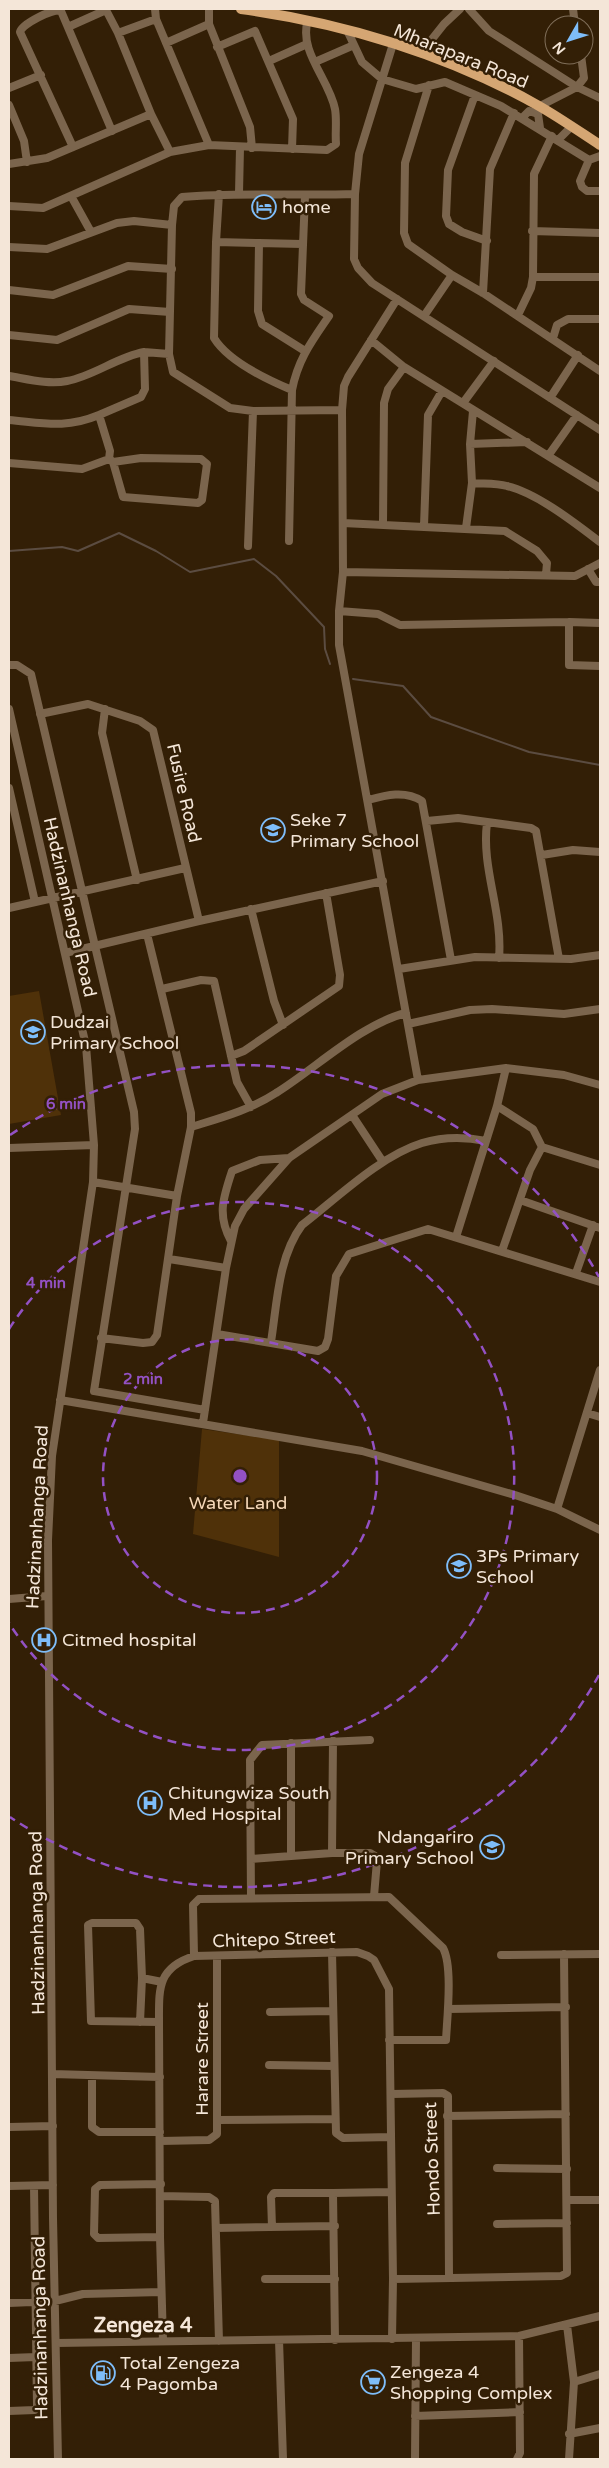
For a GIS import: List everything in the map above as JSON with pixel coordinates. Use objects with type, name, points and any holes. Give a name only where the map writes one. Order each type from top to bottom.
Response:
[{"type":"main road","name":"Mharapara Road","points":[[242,9],[277,11],[421,53],[485,80],[600,145]]},
{"type":"street","points":[[155,9],[156,19],[209,145]]},
{"type":"street","points":[[209,9],[209,24],[250,127],[252,148]]},
{"type":"street","points":[[421,53],[444,24],[460,9]]},
{"type":"street","points":[[469,9],[489,31],[577,86],[600,98]]},
{"type":"street","points":[[73,147],[20,32],[21,28],[58,10],[61,11],[112,131]]},
{"type":"street","points":[[68,28],[106,10],[118,33],[150,114],[170,152]]},
{"type":"street","points":[[118,33],[156,19]]},
{"type":"street","points":[[9,206],[43,208],[170,152],[209,145],[240,148],[327,150],[336,144],[335,109],[307,44],[305,30],[308,20]]},
{"type":"street","points":[[166,42],[209,24]]},
{"type":"street","points":[[347,30],[362,62],[382,79],[416,89],[445,82],[518,115],[589,160]]},
{"type":"street","points":[[217,47],[255,31],[293,119],[292,149]]},
{"type":"street","points":[[269,61],[307,44]]},
{"type":"street","points":[[316,62],[354,44]]},
{"type":"street","points":[[393,44],[362,140],[355,194],[354,259],[356,264],[372,283],[600,430]]},
{"type":"street","points":[[483,292],[490,169],[518,115],[539,110],[577,86],[584,78],[582,65]]},
{"type":"street","points":[[9,88],[41,75]]},
{"type":"street","points":[[429,85],[405,163],[404,232],[408,244],[452,275],[483,292],[600,371]]},
{"type":"street","points":[[475,95],[448,170],[446,216],[449,224],[462,232],[486,241]]},
{"type":"street","points":[[9,105],[24,141],[27,162]]},
{"type":"street","points":[[539,110],[540,128]]},
{"type":"street","points":[[9,164],[47,158],[150,114]]},
{"type":"street","points":[[518,315],[531,288],[533,276],[534,174],[555,138],[571,127]]},
{"type":"street","points":[[239,193],[240,148]]},
{"type":"street","points":[[600,156],[589,160],[580,181],[582,187],[587,191],[600,191]]},
{"type":"street","points":[[342,410],[253,411],[230,408],[173,372],[169,354],[172,225],[174,206],[182,197],[239,193],[305,196],[355,194]]},
{"type":"street","points":[[219,194],[214,338],[220,347],[258,374],[292,390]]},
{"type":"street","points":[[71,196],[90,232]]},
{"type":"street","points":[[289,541],[292,390],[296,370],[305,351],[329,316],[304,300],[301,294],[305,196]]},
{"type":"street","points":[[9,247],[47,249],[117,223],[134,221],[172,225]]},
{"type":"street","points":[[532,231],[600,233]]},
{"type":"street","points":[[216,242],[302,244]]},
{"type":"street","points":[[259,243],[258,311],[262,324],[305,351]]},
{"type":"street","points":[[9,290],[53,295],[128,266],[172,269]]},
{"type":"street","points":[[424,316],[452,275]]},
{"type":"street","points":[[533,276],[600,277]]},
{"type":"street","points":[[398,299],[344,386],[342,410],[344,572],[339,611],[339,645],[384,881],[418,1080]]},
{"type":"street","points":[[9,335],[57,340],[129,309],[170,312]]},
{"type":"street","points":[[552,338],[557,325],[568,319],[600,319]]},
{"type":"street","points":[[371,340],[404,367],[600,488]]},
{"type":"street","points":[[9,376],[57,382],[68,381],[127,356],[144,352],[169,354]]},
{"type":"street","points":[[9,420],[61,425],[82,422],[142,397],[145,389],[144,352]]},
{"type":"street","points":[[550,398],[578,355]]},
{"type":"street","points":[[463,403],[494,361]]},
{"type":"street","points":[[383,524],[384,403],[388,389],[404,367]]},
{"type":"street","points":[[424,526],[428,415],[442,390]]},
{"type":"street","points":[[248,546],[253,411]]},
{"type":"street","points":[[466,528],[472,483],[470,444],[473,411]]},
{"type":"street","points":[[9,463],[82,469],[111,461],[141,458],[201,459],[207,464],[202,500],[198,503],[123,496],[111,461],[110,451],[99,415]]},
{"type":"street","points":[[548,456],[577,415]]},
{"type":"street","points":[[470,444],[527,442]]},
{"type":"street","points":[[472,483],[506,486],[520,490],[564,515],[600,542]]},
{"type":"street","points":[[343,523],[504,531],[537,551],[547,563],[546,574]]},
{"type":"street","points":[[344,572],[575,576],[600,563]]},
{"type":"street","points":[[588,569],[596,582],[600,582]]},
{"type":"street","points":[[339,611],[378,614],[400,626],[600,623]]},
{"type":"street","points":[[568,622],[569,665],[600,666]]},
{"type":"street","points":[[9,665],[17,665],[31,674],[134,1112],[135,1129],[94,1391],[205,1410]]},
{"type":"street","name":"Fusire Road","points":[[40,714],[88,704],[140,721],[153,730],[199,921]]},
{"type":"street","name":"Hadzinanhanga Road","points":[[9,709],[86,1046],[94,1145],[93,1182],[52,1456],[47,1596],[53,2186],[58,2459]]},
{"type":"street","points":[[105,709],[102,733],[137,880]]},
{"type":"street","points":[[9,788],[35,902]]},
{"type":"street","points":[[368,800],[389,795],[416,797],[424,806],[452,960]]},
{"type":"street","points":[[427,821],[458,818],[534,829],[542,855],[559,959]]},
{"type":"street","points":[[487,823],[485,840],[501,940],[499,958]]},
{"type":"street","points":[[542,855],[573,850],[600,852]]},
{"type":"street","points":[[9,908],[185,868]]},
{"type":"street","points":[[65,953],[251,909],[384,881]]},
{"type":"street","points":[[231,1056],[244,1051],[283,1025],[335,990],[341,982],[326,893]]},
{"type":"street","points":[[251,909],[274,1001],[283,1025]]},
{"type":"street","points":[[102,1338],[143,1343],[152,1342],[157,1335],[169,1259],[176,1196],[190,1127],[190,1113],[162,988],[147,934]]},
{"type":"street","points":[[399,969],[475,957],[559,959],[600,955]]},
{"type":"street","points":[[162,988],[201,980],[214,981],[237,1082],[251,1107]]},
{"type":"street","points":[[408,1024],[470,1010],[492,1009],[564,1014],[600,1010]]},
{"type":"street","points":[[190,1127],[251,1107],[275,1094],[389,1017],[406,1013]]},
{"type":"street","points":[[456,1237],[497,1106],[506,1068]]},
{"type":"street","points":[[203,1423],[231,1241],[244,1209],[289,1158],[382,1094],[418,1080],[506,1068],[564,1075],[600,1085]]},
{"type":"street","points":[[497,1106],[533,1129],[542,1146],[600,1163]]},
{"type":"street","points":[[352,1114],[383,1162]]},
{"type":"street","points":[[271,1342],[284,1266],[292,1238],[302,1225],[383,1162],[422,1143],[466,1137],[486,1141]]},
{"type":"street","points":[[9,1148],[94,1145]]},
{"type":"street","points":[[502,1251],[530,1170],[542,1146]]},
{"type":"street","points":[[231,1241],[222,1226],[224,1196],[232,1171],[260,1160],[289,1158]]},
{"type":"street","points":[[93,1182],[176,1196]]},
{"type":"street","points":[[520,1200],[596,1226],[576,1274]]},
{"type":"street","points":[[217,1334],[318,1351],[325,1347],[328,1339],[336,1276],[349,1254],[428,1229],[600,1282]]},
{"type":"street","points":[[169,1259],[226,1268]]},
{"type":"street","points":[[557,1509],[600,1370]]},
{"type":"street","points":[[60,1400],[203,1423],[362,1452],[557,1509],[600,1530]]},
{"type":"street","points":[[587,1413],[600,1417]]},
{"type":"street","points":[[9,1599],[47,1596]]},
{"type":"street","points":[[251,1898],[250,1760],[262,1745],[370,1740]]},
{"type":"street","points":[[332,1853],[333,1742]]},
{"type":"street","points":[[291,1743],[291,1856]]},
{"type":"street","points":[[252,1859],[332,1853],[370,1853],[375,1856],[377,1861],[374,1896]]},
{"type":"street","points":[[194,1956],[194,1902],[202,1898],[374,1896],[393,1899],[443,1948],[447,1960],[448,2009],[446,2040],[390,2040]]},
{"type":"street","points":[[140,2022],[142,1978],[138,1925],[125,1922],[92,1923],[88,1925],[90,2020],[95,2023],[158,2022]]},
{"type":"street","points":[[332,1952],[334,2119],[336,2133],[339,2137],[390,2137]]},
{"type":"street","name":"Chitepo Street","points":[[162,1982],[171,1967],[194,1956],[332,1952],[363,1953],[372,1958],[378,1966],[386,1980],[390,1995],[392,2339]]},
{"type":"street","points":[[393,2279],[564,2275],[567,2270],[568,2200],[564,1954]]},
{"type":"street","points":[[501,1955],[600,1954]]},
{"type":"street","name":"Harare Street","points":[[160,2141],[209,2140],[217,2134],[217,1956]]},
{"type":"street","points":[[142,1978],[162,1982],[158,2022],[163,2341]]},
{"type":"street","points":[[448,2009],[566,2007]]},
{"type":"street","points":[[270,2012],[333,2011]]},
{"type":"street","points":[[269,2065],[334,2066]]},
{"type":"street","points":[[52,2074],[160,2077]]},
{"type":"street","points":[[92,2076],[92,2127],[94,2130],[99,2132],[160,2132]]},
{"type":"street","name":"Hondo Street","points":[[392,2094],[443,2093],[448,2096],[450,2278]]},
{"type":"street","points":[[447,2116],[566,2114]]},
{"type":"street","points":[[218,2120],[334,2119]]},
{"type":"street","points":[[9,2127],[53,2126]]},
{"type":"street","points":[[497,2168],[567,2169]]},
{"type":"street","points":[[160,2237],[98,2238],[94,2234],[94,2189],[100,2185],[161,2184]]},
{"type":"street","points":[[9,2186],[53,2186]]},
{"type":"street","points":[[9,2410],[35,2410],[37,2406],[34,2186]]},
{"type":"street","points":[[272,2227],[271,2197],[274,2193],[392,2192]]},
{"type":"street","points":[[333,2193],[335,2226],[335,2340]]},
{"type":"street","points":[[161,2196],[212,2198],[216,2203],[219,2341]]},
{"type":"street","points":[[568,2200],[600,2200]]},
{"type":"street","points":[[497,2224],[567,2223]]},
{"type":"street","points":[[216,2228],[335,2226]]},
{"type":"street","points":[[265,2279],[335,2279]]},
{"type":"street","points":[[9,2303],[55,2301],[83,2294],[161,2292]]},
{"type":"street","points":[[56,2343],[519,2336],[600,2316]]},
{"type":"street","points":[[567,2325],[574,2382],[569,2434],[569,2459]]},
{"type":"street","points":[[517,2459],[520,2453],[519,2336]]},
{"type":"street","points":[[416,2339],[416,2459]]},
{"type":"street","points":[[278,2340],[283,2459]]},
{"type":"street","points":[[9,2358],[36,2357]]},
{"type":"street","points":[[574,2382],[600,2374]]},
{"type":"street","points":[[416,2416],[520,2412]]},
{"type":"street","points":[[569,2434],[600,2428]]},
{"type":"green space","points":[[39,991],[61,1115],[9,1124],[9,996]]},
{"type":"green space","name":"Water Land","points":[[202,1429],[279,1440],[279,1557],[193,1534]]},
{"type":"waterway","points":[[9,551],[62,547],[78,551],[119,533],[156,551],[190,572],[254,559],[276,576],[324,627],[325,649],[330,664]]},
{"type":"waterway","points":[[353,679],[403,686],[431,717],[529,752],[600,765]]},
{"type":"place","name":"home","points":[[264,207]]},
{"type":"place","name":"Seke 7 Primary School","points":[[273,830]]},
{"type":"place","name":"Dudzai Primary School","points":[[33,1032]]},
{"type":"place","name":"3Ps Primary School","points":[[459,1566]]},
{"type":"place","name":"Citmed hospital","points":[[44,1640]]},
{"type":"place","name":"Chitungwiza South Med Hospital","points":[[150,1803]]},
{"type":"place","name":"Ndangariro Primary School","points":[[492,1847]]},
{"type":"place","name":"Total Zengeza 4 Pagomba","points":[[103,2373]]},
{"type":"place","name":"Zengeza 4 Shopping Complex","points":[[373,2382]]},
{"type":"district","name":"Zengeza 4","points":[[143,2326]]}]
